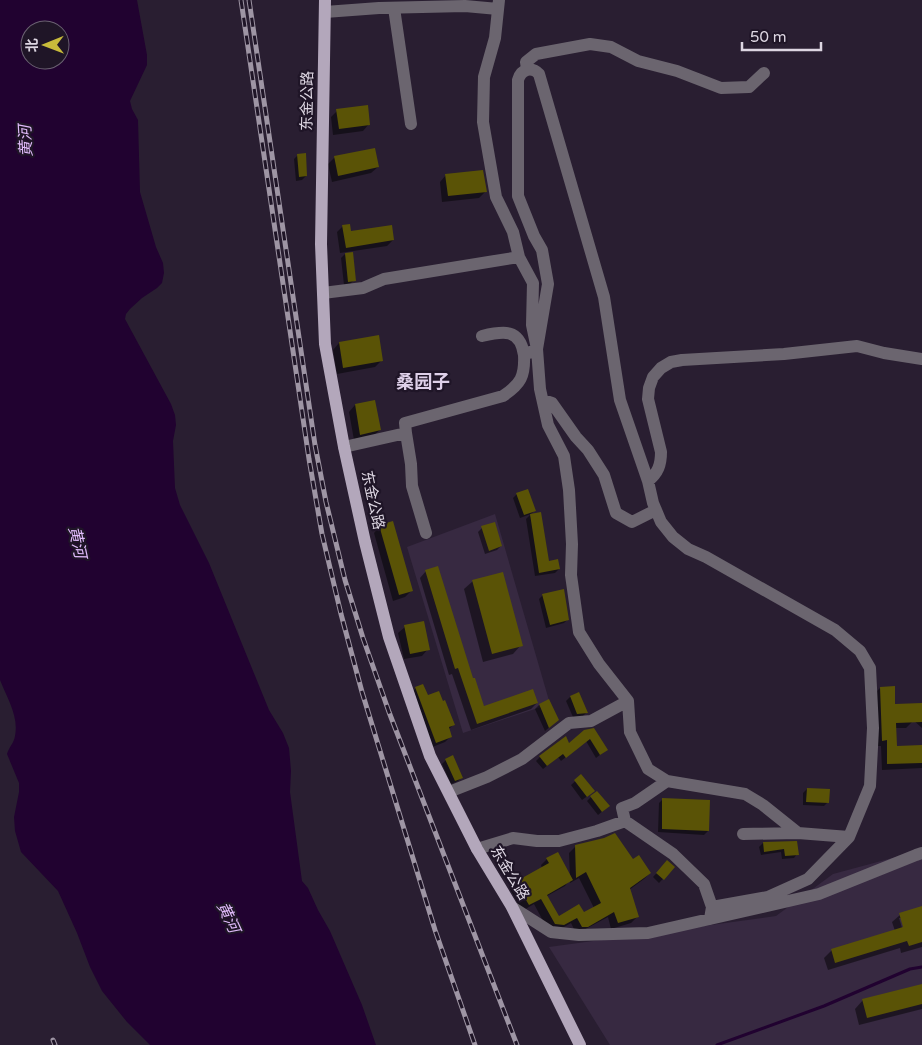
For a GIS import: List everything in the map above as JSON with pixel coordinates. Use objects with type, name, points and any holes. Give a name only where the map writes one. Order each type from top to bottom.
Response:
[{"type":"main road","name":"东金公路","points":[[325,6],[321,244],[325,344],[344,446],[365,542],[389,637],[430,756],[477,849],[512,907],[580,1045]]},
{"type":"street","points":[[325,6],[394,8],[499,5],[495,38],[484,77],[483,122],[496,198],[513,232],[519,257],[533,283],[532,325],[537,349],[540,389],[548,425],[564,456],[569,490],[572,544],[571,575],[579,632],[599,664],[628,701],[630,732],[648,769],[667,781],[745,794],[763,805],[798,832]]},
{"type":"street","points":[[394,8],[411,124]]},
{"type":"street","points":[[527,69],[526,62],[536,54],[590,44],[611,47],[638,61],[677,71],[721,88],[749,87],[764,73]]},
{"type":"street","points":[[512,907],[550,932],[580,935],[648,933],[768,897],[808,878],[849,837],[870,786],[873,728],[870,668],[860,651],[835,630],[706,556],[688,549],[672,537],[660,522],[620,400],[604,297],[539,74],[534,70],[527,69],[521,73],[518,80],[518,196],[534,236],[542,250],[548,284],[537,349]]},
{"type":"street","points":[[323,294],[363,288],[384,279],[519,257]]},
{"type":"street","points":[[426,533],[412,486],[405,423],[503,396],[513,389],[521,379],[524,367],[523,347],[514,336],[507,333],[500,332],[482,336]]},
{"type":"street","points":[[648,481],[659,469],[661,461],[661,452],[648,400],[649,388],[653,377],[661,368],[671,362],[784,354],[857,346],[884,353],[922,359]]},
{"type":"street","points":[[524,355],[537,349]]},
{"type":"street","points":[[543,400],[552,403],[588,450],[604,475],[616,513],[632,522],[656,510]]},
{"type":"street","points":[[344,446],[406,433]]},
{"type":"street","points":[[449,792],[487,777],[522,759],[569,724],[591,721],[628,701]]},
{"type":"street","points":[[667,781],[635,803],[622,808],[625,821],[673,854],[704,884],[711,913]]},
{"type":"street","points":[[477,849],[513,838],[559,841],[625,821]]},
{"type":"street","points":[[743,834],[798,832],[849,837]]},
{"type":"street","points":[[711,913],[818,894],[922,853]]},
{"type":"shaded area","points":[[495,514],[550,704],[463,733],[407,547]]},
{"type":"shaded area","points":[[922,850],[922,1045],[610,1045],[549,947],[776,916],[833,874]]},
{"type":"water","name":"黄河","points":[[0,0],[137,0],[147,55],[147,65],[130,101],[138,120],[140,192],[156,247],[163,263],[164,273],[162,283],[130,309],[125,319],[171,404],[175,415],[176,425],[173,441],[175,488],[180,505],[209,563],[269,710],[283,733],[289,748],[290,792],[302,881],[308,888],[330,931],[362,1005],[376,1045],[150,1045],[127,1022],[102,991],[58,891],[21,852],[15,831],[14,817],[19,783],[7,754],[16,729],[12,707],[0,680]]},
{"type":"building","points":[[368,105],[370,125],[339,129],[336,109]]},
{"type":"building","points":[[375,148],[379,167],[338,176],[334,156]]},
{"type":"building","points":[[306,153],[307,176],[299,177],[297,154]]},
{"type":"building","points":[[483,170],[487,192],[448,196],[445,174]]},
{"type":"building","points":[[350,224],[351,231],[392,225],[394,240],[346,248],[342,225]]},
{"type":"building","points":[[353,252],[356,281],[348,282],[345,253]]},
{"type":"building","points":[[379,335],[383,361],[343,368],[339,342]]},
{"type":"building","points":[[375,400],[381,430],[360,435],[355,404]]},
{"type":"building","points":[[528,489],[536,511],[524,515],[516,493]]},
{"type":"building","points":[[541,512],[549,561],[558,559],[560,569],[539,573],[530,514]]},
{"type":"building","points":[[393,521],[413,591],[399,595],[379,525]]},
{"type":"building","points":[[495,522],[502,546],[489,551],[481,526]]},
{"type":"building","points":[[438,566],[473,678],[475,678],[484,706],[533,689],[538,703],[477,724],[458,668],[455,669],[425,570]]},
{"type":"building","points":[[503,572],[523,646],[492,654],[472,580]]},
{"type":"building","points":[[564,589],[569,620],[550,625],[542,594]]},
{"type":"building","points":[[424,621],[430,650],[410,654],[404,625]]},
{"type":"building","points":[[423,684],[428,695],[439,691],[443,701],[445,700],[455,725],[449,727],[452,737],[436,743],[415,687]]},
{"type":"building","points":[[895,686],[895,704],[922,703],[922,722],[896,723],[897,746],[922,745],[922,763],[887,764],[887,740],[882,741],[880,687]]},
{"type":"building","points":[[579,692],[588,713],[577,714],[570,696]]},
{"type":"building","points":[[549,699],[559,720],[549,728],[539,704]]},
{"type":"building","points":[[594,728],[608,750],[600,755],[590,739],[566,758],[563,754],[547,766],[539,756],[566,736],[569,743],[584,730]]},
{"type":"building","points":[[453,755],[463,778],[455,781],[445,759]]},
{"type":"building","points":[[581,774],[595,791],[587,797],[574,780]]},
{"type":"building","points":[[807,788],[830,789],[829,803],[806,802]]},
{"type":"building","points":[[597,791],[610,806],[602,812],[590,796]]},
{"type":"building","points":[[662,798],[710,800],[709,831],[662,829]]},
{"type":"building","points":[[615,833],[633,859],[639,855],[651,873],[630,888],[639,917],[618,923],[614,912],[588,927],[582,927],[577,918],[564,925],[555,924],[541,899],[529,905],[515,882],[549,863],[546,858],[558,852],[573,880],[547,895],[559,916],[579,904],[584,912],[601,903],[586,872],[576,878],[575,845],[604,838]]},
{"type":"building","points":[[797,841],[799,855],[785,856],[784,849],[764,852],[763,842]]},
{"type":"building","points":[[667,860],[675,867],[664,880],[656,873]]},
{"type":"building","points":[[922,906],[922,942],[909,946],[907,941],[835,963],[831,949],[903,927],[899,913]]},
{"type":"building","points":[[922,984],[922,1004],[867,1018],[862,999]]},
{"type":"waterway","points":[[717,1045],[824,1006],[910,969],[922,967]]},
{"type":"railway","points":[[241,0],[309,459],[322,534],[362,692],[435,930],[475,1045]]},
{"type":"railway","points":[[249,0],[315,445],[326,502],[345,580],[389,712],[517,1045]]},
{"type":"railway","points":[[53,1040],[55,1045]]},
{"type":"district","name":"桑园子","points":[[423,382]]}]
